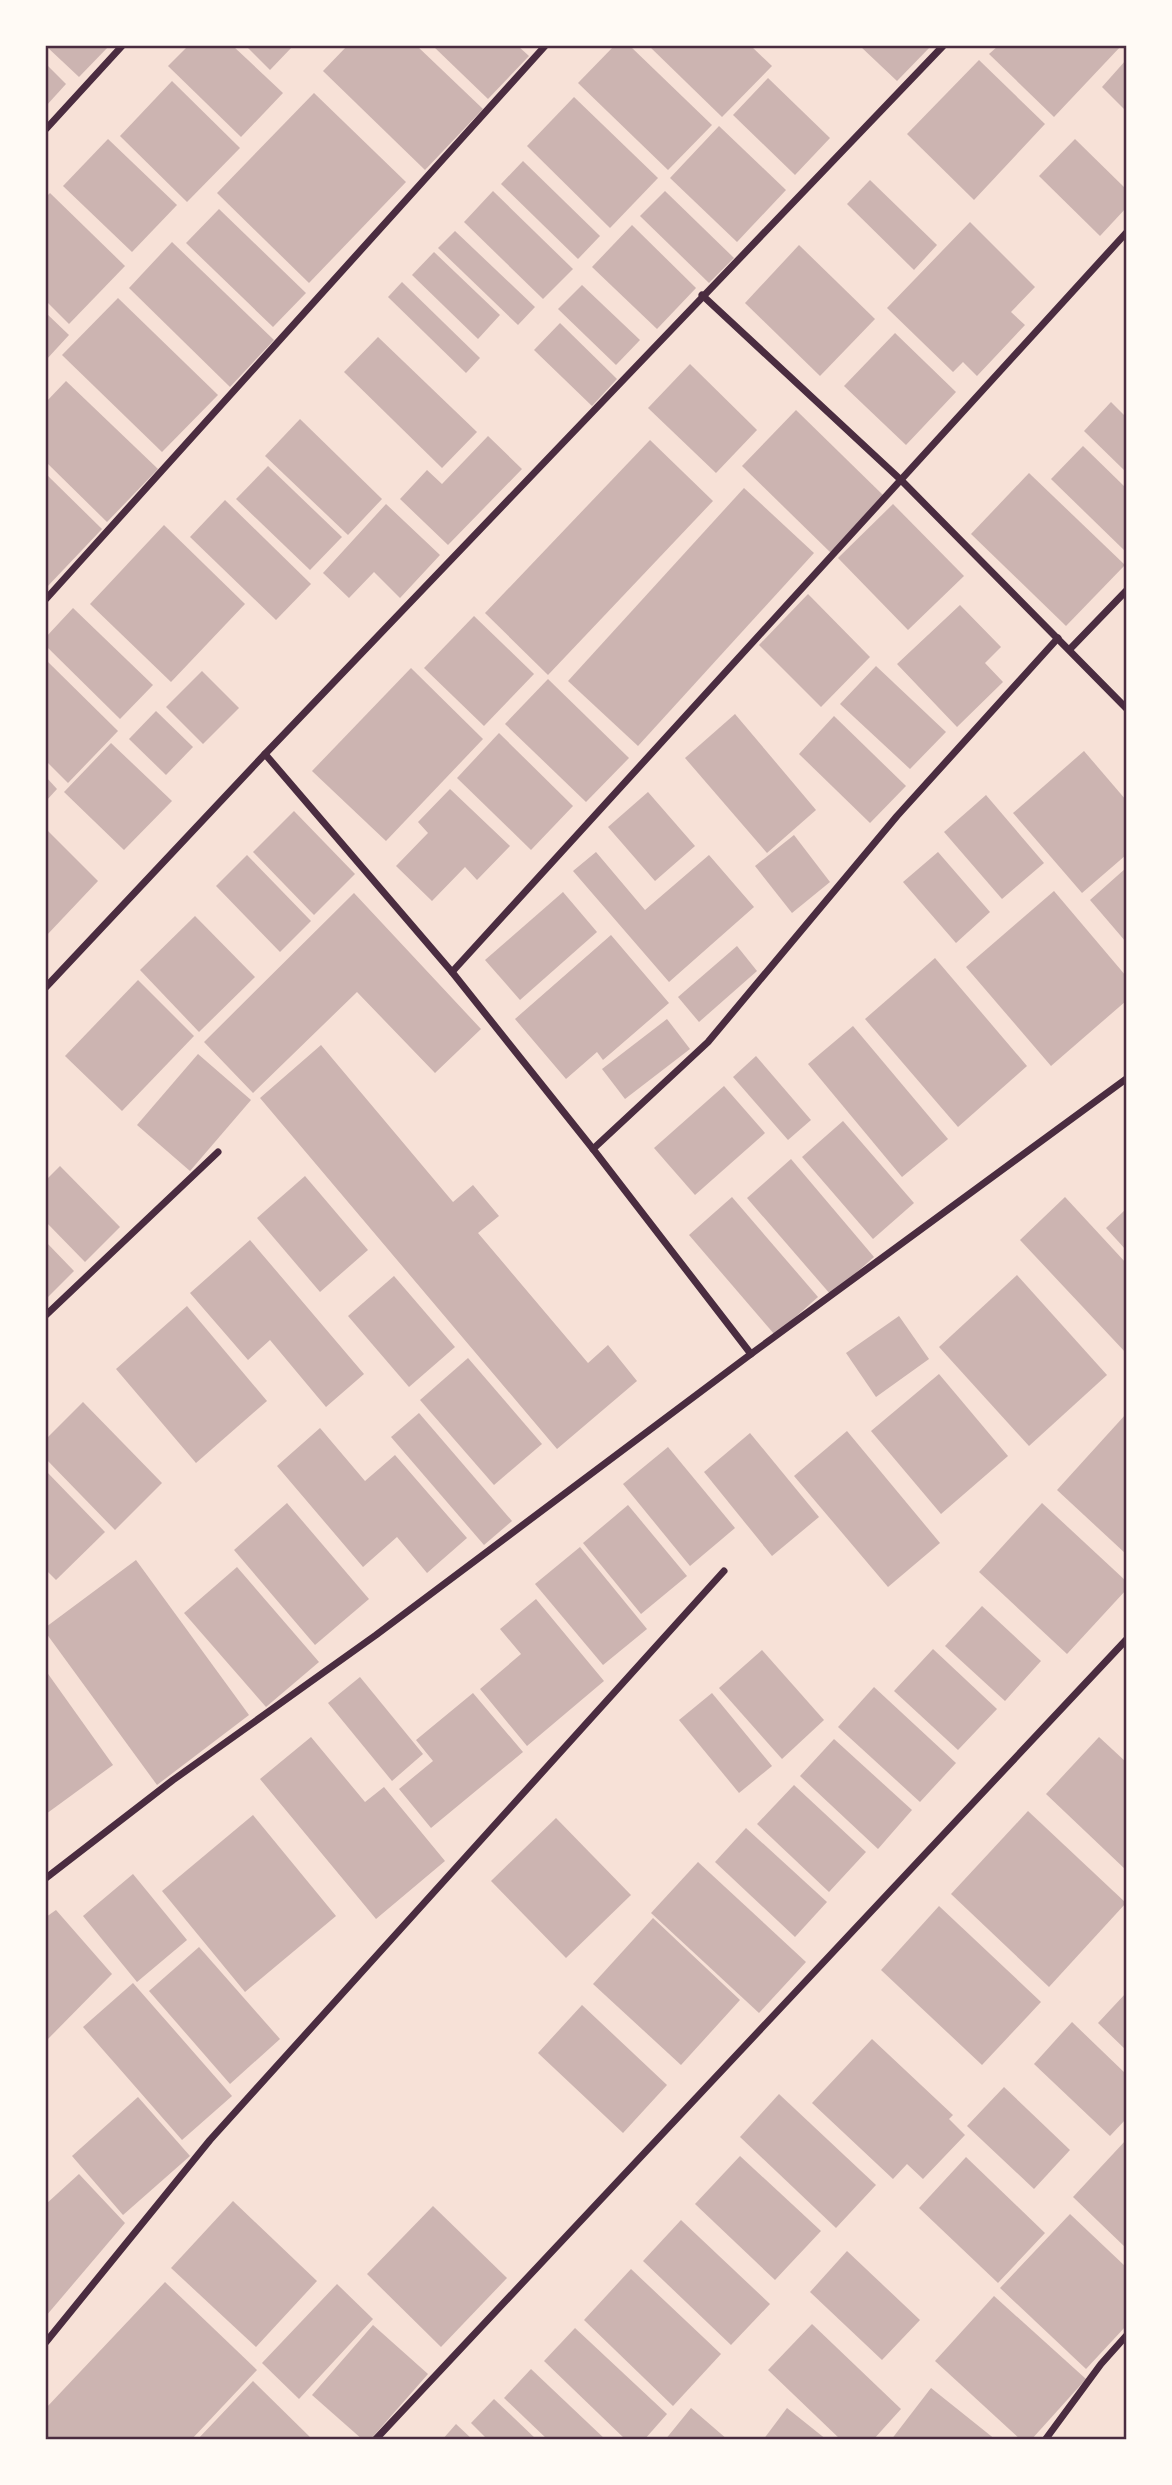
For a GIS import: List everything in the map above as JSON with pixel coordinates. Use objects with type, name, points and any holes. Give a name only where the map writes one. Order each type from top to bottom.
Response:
[{"type":"street","points":[[46,129],[122,46]]},
{"type":"street","points":[[46,599],[545,46]]},
{"type":"street","points":[[46,987],[702,295],[943,46]]},
{"type":"street","points":[[452,972],[1126,233]]},
{"type":"street","points":[[702,295],[901,480],[1126,708]]},
{"type":"street","points":[[1070,649],[1126,591]]},
{"type":"street","points":[[593,1149],[708,1042],[897,816],[1058,638]]},
{"type":"street","points":[[265,754],[452,972],[751,1354]]},
{"type":"street","points":[[46,1878],[173,1780],[387,1627],[751,1354],[1126,1079]]},
{"type":"street","points":[[46,1315],[218,1152]]},
{"type":"street","points":[[46,2342],[210,2140],[724,1571]]},
{"type":"street","points":[[375,2440],[1126,1640]]},
{"type":"street","points":[[1045,2440],[1101,2364],[1126,2336]]},
{"type":"building","points":[[46,46],[109,46],[79,77]]},
{"type":"building","points":[[188,46],[233,46],[283,93],[241,137],[168,66]]},
{"type":"building","points":[[246,46],[293,46],[270,70]]},
{"type":"building","points":[[347,46],[417,46],[483,109],[425,170],[323,71]]},
{"type":"building","points":[[433,46],[518,46],[529,56],[488,99]]},
{"type":"building","points":[[614,46],[630,46],[712,125],[668,170],[578,83]]},
{"type":"building","points":[[649,46],[751,46],[772,66],[722,117]]},
{"type":"building","points":[[860,46],[931,46],[897,81]]},
{"type":"building","points":[[998,46],[1121,46],[1054,117],[989,54]]},
{"type":"building","points":[[979,60],[1045,124],[974,200],[907,134]]},
{"type":"building","points":[[1126,60],[1126,111],[1102,87]]},
{"type":"building","points":[[46,64],[66,84],[46,106]]},
{"type":"building","points":[[768,78],[830,138],[795,175],[733,115]]},
{"type":"building","points":[[172,81],[240,148],[187,202],[120,136]]},
{"type":"building","points":[[314,93],[406,182],[309,283],[217,193]]},
{"type":"building","points":[[574,97],[658,178],[610,228],[527,146]]},
{"type":"building","points":[[719,126],[786,190],[737,242],[670,178]]},
{"type":"building","points":[[108,139],[177,205],[132,252],[63,186]]},
{"type":"building","points":[[1075,139],[1126,189],[1126,208],[1100,236],[1039,176]]},
{"type":"building","points":[[523,161],[600,236],[578,259],[501,184]]},
{"type":"building","points":[[870,180],[937,245],[914,270],[847,204]]},
{"type":"building","points":[[493,191],[573,269],[543,299],[464,222]]},
{"type":"building","points":[[665,191],[734,258],[709,283],[640,216]]},
{"type":"building","points":[[50,193],[125,266],[69,324],[46,301],[46,197]]},
{"type":"building","points":[[219,209],[306,293],[273,327],[186,243]]},
{"type":"building","points":[[970,222],[1035,287],[1011,312],[1025,325],[977,376],[963,362],[953,372],[887,308]]},
{"type":"building","points":[[632,225],[696,288],[657,329],[592,267]]},
{"type":"building","points":[[455,231],[535,307],[518,325],[438,248]]},
{"type":"building","points":[[172,242],[274,340],[230,387],[129,288]]},
{"type":"building","points":[[799,245],[875,319],[820,376],[745,303]]},
{"type":"building","points":[[434,252],[500,315],[478,339],[412,275]]},
{"type":"building","points":[[402,282],[480,358],[466,373],[388,297]]},
{"type":"building","points":[[582,285],[640,340],[616,365],[558,309]]},
{"type":"building","points":[[118,298],[218,395],[162,452],[62,355]]},
{"type":"building","points":[[46,313],[69,335],[46,360]]},
{"type":"building","points":[[560,323],[617,379],[592,406],[534,350]]},
{"type":"building","points":[[895,333],[956,392],[906,445],[844,386]]},
{"type":"building","points":[[378,337],[477,432],[442,468],[344,372]]},
{"type":"building","points":[[690,364],[757,430],[716,473],[648,408]]},
{"type":"building","points":[[66,381],[158,469],[107,522],[46,462],[46,402]]},
{"type":"building","points":[[1111,402],[1126,417],[1126,472],[1084,431]]},
{"type":"building","points":[[796,410],[885,497],[831,553],[742,466]]},
{"type":"building","points":[[300,419],[382,499],[348,535],[265,456]]},
{"type":"building","points":[[488,436],[522,469],[448,545],[400,499],[427,470],[442,484]]},
{"type":"building","points":[[650,440],[713,501],[548,675],[485,613]]},
{"type":"building","points":[[1083,446],[1126,488],[1126,552],[1051,479]]},
{"type":"building","points":[[268,466],[342,537],[310,570],[236,499]]},
{"type":"building","points":[[1029,473],[1125,565],[1066,626],[971,534]]},
{"type":"building","points":[[46,474],[102,529],[46,588]]},
{"type":"building","points":[[744,488],[814,553],[638,746],[568,681]]},
{"type":"building","points":[[225,500],[311,584],[276,620],[190,537]]},
{"type":"building","points":[[386,504],[440,555],[400,598],[374,572],[349,598],[323,573]]},
{"type":"building","points":[[893,504],[964,576],[908,630],[838,558]]},
{"type":"building","points":[[164,525],[245,604],[171,682],[90,604]]},
{"type":"building","points":[[808,594],[870,657],[821,707],[759,645]]},
{"type":"building","points":[[960,605],[1001,647],[985,663],[1003,682],[957,727],[897,664]]},
{"type":"building","points":[[73,608],[153,685],[120,719],[46,646],[46,637]]},
{"type":"building","points":[[474,616],[534,674],[484,726],[424,668]]},
{"type":"building","points":[[46,660],[118,731],[68,783],[46,761]]},
{"type":"building","points":[[876,666],[946,732],[910,769],[840,704]]},
{"type":"building","points":[[411,668],[483,739],[386,841],[312,771]]},
{"type":"building","points":[[202,671],[239,708],[203,744],[166,707]]},
{"type":"building","points":[[548,679],[629,758],[586,802],[505,724]]},
{"type":"building","points":[[156,711],[193,747],[166,775],[129,739]]},
{"type":"building","points":[[735,714],[816,810],[767,853],[685,758]]},
{"type":"building","points":[[834,716],[906,786],[870,823],[799,754]]},
{"type":"building","points":[[499,733],[573,806],[531,850],[457,778]]},
{"type":"building","points":[[111,743],[172,801],[124,850],[64,792]]},
{"type":"building","points":[[1084,751],[1126,800],[1126,855],[1082,893],[1013,813]]},
{"type":"building","points":[[46,777],[57,789],[46,801]]},
{"type":"building","points":[[450,789],[510,846],[477,880],[465,867],[432,901],[396,866],[428,833],[418,822]]},
{"type":"building","points":[[648,792],[695,846],[655,881],[608,827]]},
{"type":"building","points":[[986,795],[1044,863],[1002,899],[944,832]]},
{"type":"building","points":[[294,811],[355,874],[314,915],[253,852]]},
{"type":"building","points":[[46,829],[98,881],[46,936]]},
{"type":"building","points":[[794,835],[830,882],[792,913],[755,866]]},
{"type":"building","points":[[596,852],[645,910],[709,855],[754,907],[669,982],[573,871]]},
{"type":"building","points":[[938,852],[990,912],[956,943],[903,882]]},
{"type":"building","points":[[247,855],[311,921],[280,952],[216,886]]},
{"type":"building","points":[[1126,868],[1126,942],[1090,900]]},
{"type":"building","points":[[1054,891],[1126,976],[1126,1001],[1051,1066],[966,967]]},
{"type":"building","points":[[563,892],[597,932],[520,1000],[485,960]]},
{"type":"building","points":[[354,893],[481,1029],[435,1073],[357,992],[253,1093],[204,1042]]},
{"type":"building","points":[[195,916],[255,977],[199,1032],[140,970]]},
{"type":"building","points":[[611,935],[669,1003],[603,1060],[597,1052],[566,1079],[515,1019]]},
{"type":"building","points":[[737,946],[757,971],[699,1022],[678,997]]},
{"type":"building","points":[[935,958],[1027,1066],[958,1127],[865,1019]]},
{"type":"building","points":[[138,980],[194,1036],[122,1111],[65,1056]]},
{"type":"building","points":[[667,1019],[690,1049],[625,1099],[602,1069]]},
{"type":"building","points":[[853,1026],[948,1139],[902,1177],[808,1064]]},
{"type":"building","points":[[321,1045],[453,1202],[473,1185],[499,1216],[478,1233],[588,1363],[608,1345],[637,1381],[557,1449],[260,1098]]},
{"type":"building","points":[[198,1054],[251,1100],[190,1171],[137,1125]]},
{"type":"building","points":[[756,1056],[811,1120],[788,1140],[733,1077]]},
{"type":"building","points":[[724,1086],[765,1133],[695,1195],[654,1148]]},
{"type":"building","points":[[843,1121],[914,1203],[873,1239],[802,1157]]},
{"type":"building","points":[[791,1159],[874,1257],[831,1295],[747,1198]]},
{"type":"building","points":[[60,1166],[120,1227],[85,1262],[46,1222],[46,1180]]},
{"type":"building","points":[[305,1176],[368,1250],[320,1292],[257,1218]]},
{"type":"building","points":[[732,1197],[818,1297],[775,1335],[689,1235]]},
{"type":"building","points":[[1065,1197],[1126,1263],[1126,1353],[1020,1240]]},
{"type":"building","points":[[1126,1209],[1126,1250],[1106,1228]]},
{"type":"building","points":[[250,1240],[364,1374],[326,1407],[270,1340],[248,1360],[190,1293]]},
{"type":"building","points":[[46,1242],[74,1271],[46,1299]]},
{"type":"building","points":[[1017,1275],[1107,1375],[1029,1446],[939,1347]]},
{"type":"building","points":[[394,1276],[455,1347],[409,1387],[348,1316]]},
{"type":"building","points":[[187,1306],[267,1401],[196,1463],[116,1369]]},
{"type":"building","points":[[899,1316],[929,1359],[876,1397],[846,1353]]},
{"type":"building","points":[[468,1358],[542,1444],[494,1485],[420,1400]]},
{"type":"building","points":[[939,1374],[1008,1456],[941,1514],[871,1431]]},
{"type":"building","points":[[83,1402],[162,1483],[115,1530],[46,1459],[46,1439]]},
{"type":"building","points":[[419,1413],[512,1521],[484,1545],[391,1437]]},
{"type":"building","points":[[1126,1414],[1126,1554],[1057,1490]]},
{"type":"building","points":[[320,1428],[365,1481],[395,1455],[467,1538],[427,1573],[397,1537],[363,1567],[277,1466]]},
{"type":"building","points":[[847,1431],[940,1543],[888,1587],[794,1476]]},
{"type":"building","points":[[750,1433],[819,1517],[772,1556],[704,1472]]},
{"type":"building","points":[[668,1447],[735,1528],[690,1566],[623,1484]]},
{"type":"building","points":[[46,1471],[105,1532],[56,1580],[46,1570]]},
{"type":"building","points":[[287,1503],[369,1599],[315,1645],[234,1550]]},
{"type":"building","points":[[1042,1503],[1126,1581],[1126,1590],[1067,1654],[979,1572]]},
{"type":"building","points":[[628,1505],[687,1576],[641,1614],[583,1543]]},
{"type":"building","points":[[580,1547],[647,1629],[603,1665],[535,1584]]},
{"type":"building","points":[[136,1560],[249,1715],[157,1785],[46,1633],[46,1627]]},
{"type":"building","points":[[237,1567],[319,1662],[266,1707],[184,1613]]},
{"type":"building","points":[[536,1599],[604,1681],[527,1746],[480,1689],[521,1654],[500,1629]]},
{"type":"building","points":[[982,1606],[1041,1661],[1005,1701],[945,1646]]},
{"type":"building","points":[[933,1649],[997,1709],[958,1750],[894,1691]]},
{"type":"building","points":[[762,1650],[824,1720],[782,1759],[719,1688]]},
{"type":"building","points":[[46,1671],[113,1765],[46,1814]]},
{"type":"building","points":[[360,1677],[423,1754],[392,1781],[328,1703]]},
{"type":"building","points":[[874,1687],[956,1763],[920,1802],[838,1727]]},
{"type":"building","points":[[473,1693],[523,1752],[431,1828],[399,1789],[433,1761],[416,1740]]},
{"type":"building","points":[[712,1693],[772,1766],[739,1793],[679,1720]]},
{"type":"building","points":[[311,1737],[365,1802],[384,1787],[445,1861],[376,1919],[260,1779]]},
{"type":"building","points":[[1099,1737],[1126,1762],[1126,1870],[1046,1794]]},
{"type":"building","points":[[834,1739],[912,1810],[878,1849],[800,1776]]},
{"type":"building","points":[[794,1785],[866,1852],[829,1892],[757,1824]]},
{"type":"building","points":[[1028,1811],[1126,1903],[1049,1987],[951,1894]]},
{"type":"building","points":[[253,1815],[336,1916],[245,1992],[162,1891]]},
{"type":"building","points":[[556,1818],[631,1895],[566,1958],[491,1881]]},
{"type":"building","points":[[746,1828],[827,1902],[795,1937],[715,1862]]},
{"type":"building","points":[[698,1862],[806,1962],[759,2013],[651,1913]]},
{"type":"building","points":[[133,1874],[187,1940],[137,1982],[83,1916]]},
{"type":"building","points":[[939,1906],[1041,2002],[982,2065],[881,1970]]},
{"type":"building","points":[[56,1910],[112,1974],[46,2041],[46,1917]]},
{"type":"building","points":[[653,1918],[740,2000],[681,2065],[593,1984]]},
{"type":"building","points":[[199,1947],[280,2039],[230,2084],[149,1991]]},
{"type":"building","points":[[133,1983],[232,2096],[182,2140],[83,2027]]},
{"type":"building","points":[[1126,1993],[1126,2050],[1098,2023]]},
{"type":"building","points":[[582,2005],[667,2085],[623,2133],[538,2053]]},
{"type":"building","points":[[1072,2022],[1126,2074],[1126,2119],[1110,2136],[1034,2064]]},
{"type":"building","points":[[872,2039],[953,2115],[949,2119],[965,2135],[923,2179],[907,2164],[893,2179],[812,2103]]},
{"type":"building","points":[[1004,2087],[1070,2150],[1034,2189],[967,2126]]},
{"type":"building","points":[[779,2094],[876,2185],[836,2228],[740,2137]]},
{"type":"building","points":[[138,2097],[190,2156],[123,2215],[72,2156]]},
{"type":"building","points":[[1126,2140],[1126,2248],[1073,2197]]},
{"type":"building","points":[[740,2156],[821,2231],[775,2280],[695,2204]]},
{"type":"building","points":[[966,2157],[1045,2233],[998,2283],[919,2208]]},
{"type":"building","points":[[79,2174],[125,2223],[46,2316],[46,2204]]},
{"type":"building","points":[[233,2201],[317,2281],[256,2347],[171,2268]]},
{"type":"building","points":[[433,2206],[507,2278],[441,2347],[367,2274]]},
{"type":"building","points":[[1070,2214],[1126,2267],[1126,2326],[1086,2369],[1000,2288]]},
{"type":"building","points":[[681,2220],[770,2304],[731,2345],[643,2261]]},
{"type":"building","points":[[847,2251],[920,2320],[882,2360],[810,2292]]},
{"type":"building","points":[[631,2269],[721,2354],[673,2406],[584,2320]]},
{"type":"building","points":[[165,2282],[257,2370],[191,2440],[46,2440],[46,2408]]},
{"type":"building","points":[[337,2284],[373,2319],[299,2399],[262,2363]]},
{"type":"building","points":[[994,2296],[1086,2379],[1031,2440],[1021,2440],[935,2361]]},
{"type":"building","points":[[812,2324],[901,2409],[873,2440],[841,2440],[768,2370]]},
{"type":"building","points":[[373,2325],[428,2374],[370,2440],[363,2440],[312,2395]]},
{"type":"building","points":[[575,2328],[667,2414],[644,2440],[626,2440],[544,2361]]},
{"type":"building","points":[[531,2369],[606,2440],[548,2440],[504,2398]]},
{"type":"building","points":[[253,2381],[313,2440],[197,2440]]},
{"type":"building","points":[[931,2388],[996,2440],[891,2440]]},
{"type":"building","points":[[494,2399],[537,2440],[488,2440],[471,2423]]},
{"type":"building","points":[[691,2408],[728,2440],[665,2440]]},
{"type":"building","points":[[787,2408],[827,2440],[763,2440]]},
{"type":"building","points":[[456,2424],[473,2440],[442,2440]]}]
